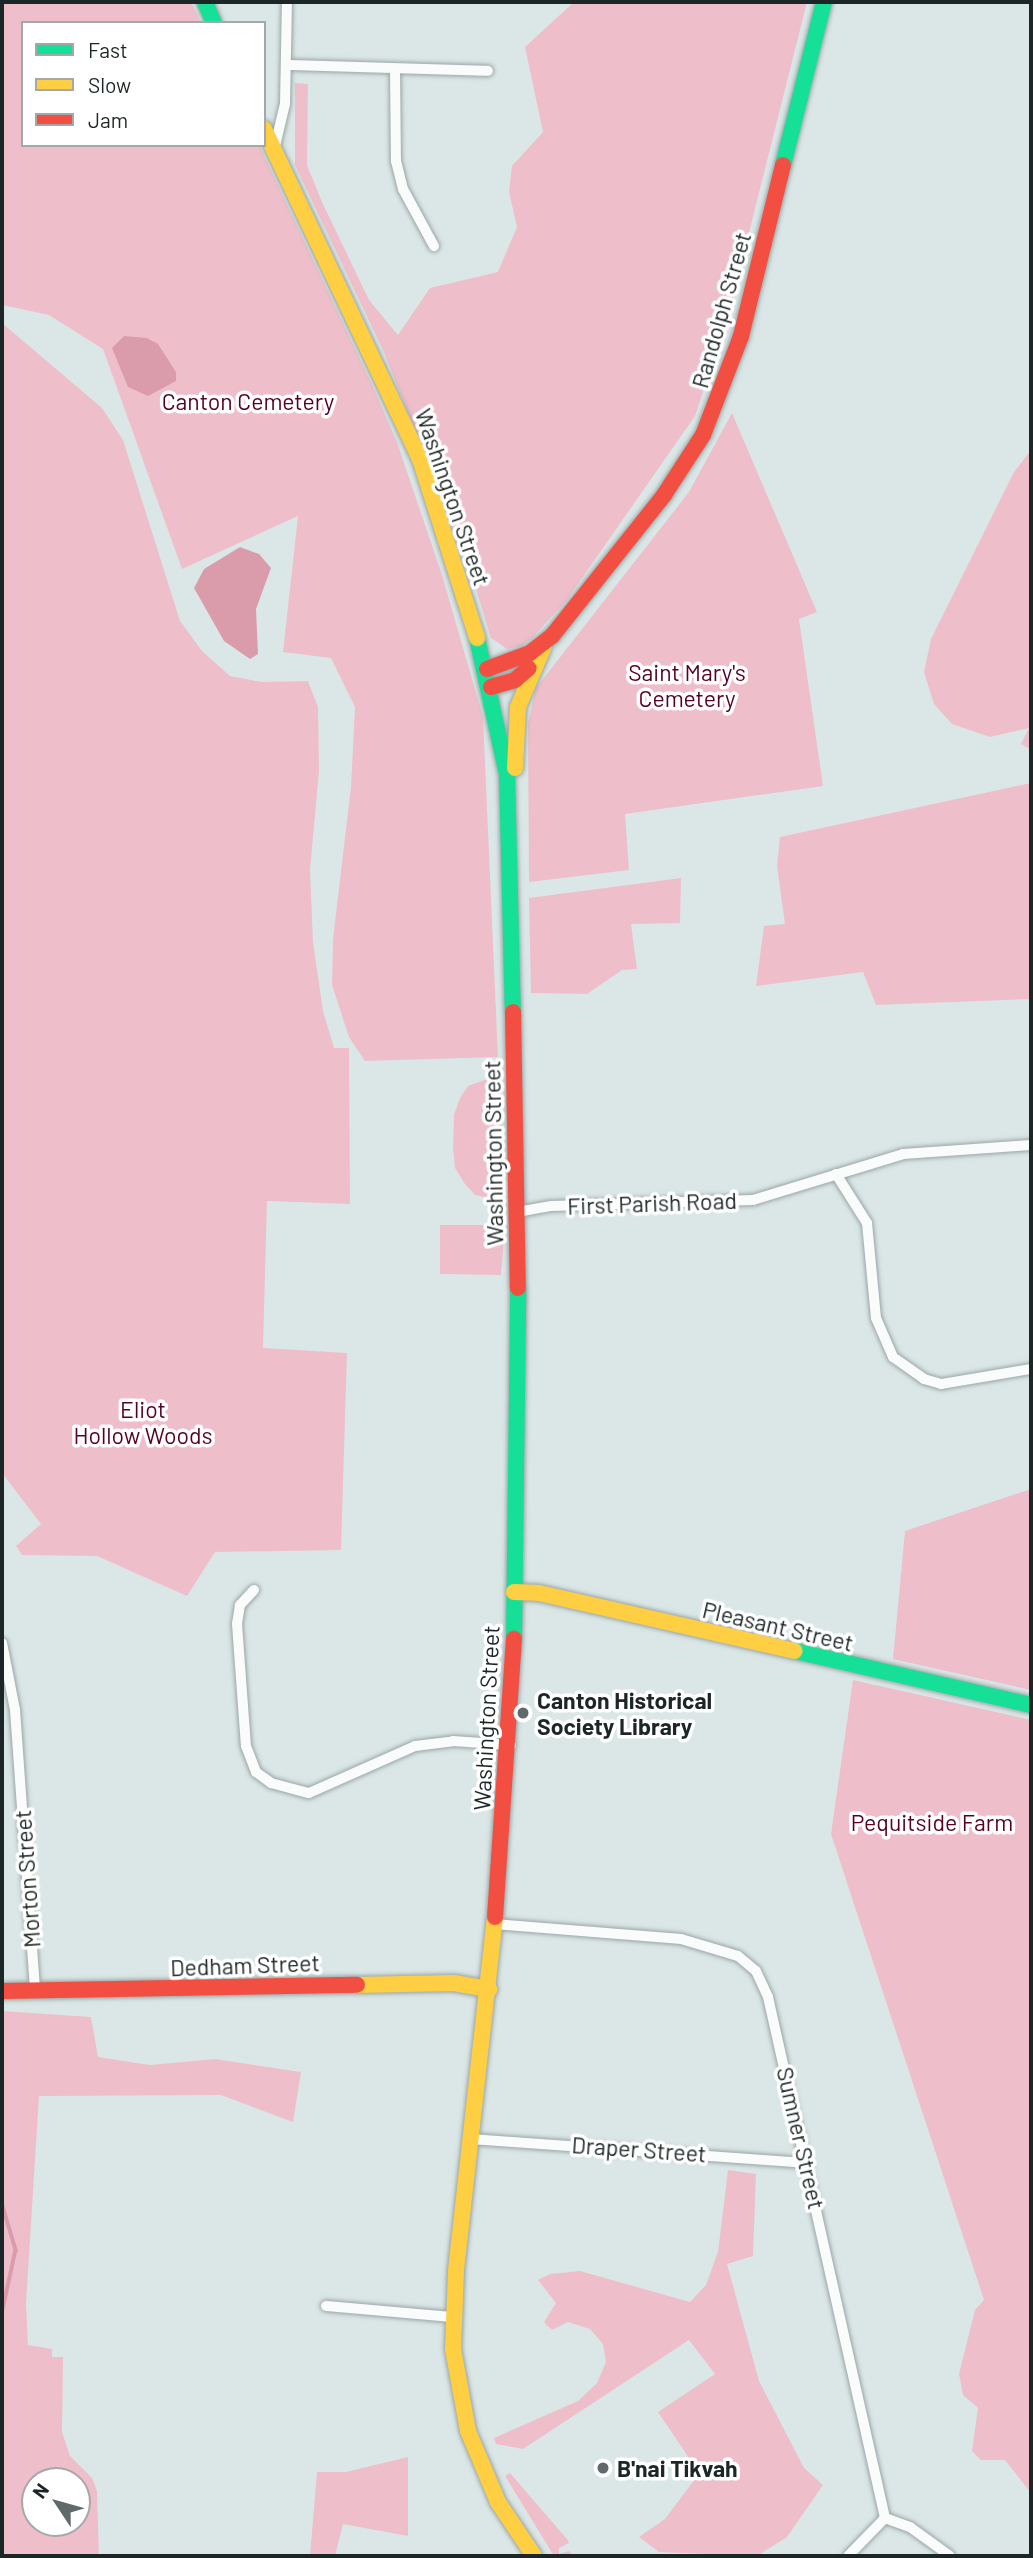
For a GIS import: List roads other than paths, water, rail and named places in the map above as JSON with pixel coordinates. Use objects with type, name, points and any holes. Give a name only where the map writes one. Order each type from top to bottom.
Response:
[{"type":"main road","points":[[205,2],[213,21]]},
{"type":"main road","name":"Randolph Street","points":[[487,669],[518,659],[552,636],[664,495],[714,411],[741,336],[824,2]]},
{"type":"main road","name":"Washington Street","points":[[266,134],[420,459],[487,669],[507,774],[517,1212],[511,1745],[489,1989],[453,2317],[457,2388],[468,2431],[498,2502],[525,2552]]},
{"type":"main road","name":"Washington Street","points":[[510,862],[515,838],[517,716],[536,659],[552,636]]},
{"type":"main road","points":[[491,687],[515,680],[536,659]]},
{"type":"main road","name":"Pleasant Street","points":[[514,1592],[539,1593],[1031,1705]]},
{"type":"main road","name":"Dedham Street","points":[[2,1991],[454,1983],[489,1989]]},
{"type":"street","points":[[274,150],[285,104],[287,2]]},
{"type":"street","points":[[287,65],[488,71]]},
{"type":"street","points":[[396,69],[396,161],[403,189],[434,246]]},
{"type":"street","name":"First Parish Road","points":[[517,1212],[551,1206],[753,1200],[902,1154],[1031,1145]]},
{"type":"street","points":[[836,1174],[867,1223],[876,1318],[893,1357],[924,1379],[941,1384],[1031,1369]]},
{"type":"street","points":[[254,1590],[240,1605],[237,1624],[246,1746],[256,1772],[271,1783],[309,1793],[415,1746],[453,1741],[511,1745]]},
{"type":"street","name":"Morton Street","points":[[2,1643],[15,1710],[35,1990]]},
{"type":"street","name":"Sumner Street","points":[[494,1924],[681,1939],[738,1956],[756,1971],[768,1997],[885,2518]]},
{"type":"street","name":"Draper Street","points":[[472,2139],[807,2163]]},
{"type":"street","points":[[326,2306],[453,2317]]},
{"type":"street","points":[[848,2556],[885,2518],[911,2527],[950,2556]]},
{"type":"waterway","points":[[2,2203],[16,2250],[2,2314]]},
{"type":"place","name":"Canton Historical Society Library","points":[[523,1713]]},
{"type":"place","name":"B'nai Tikvah","points":[[603,2468]]},
{"type":"park label","name":"Canton Cemetery","points":[[248,401]]},
{"type":"park label","name":"Saint Mary's Cemetery","points":[[687,685]]},
{"type":"park label","name":"Eliot Hollow Woods","points":[[143,1422]]},
{"type":"park label","name":"Pequitside Farm","points":[[932,1822]]}]
